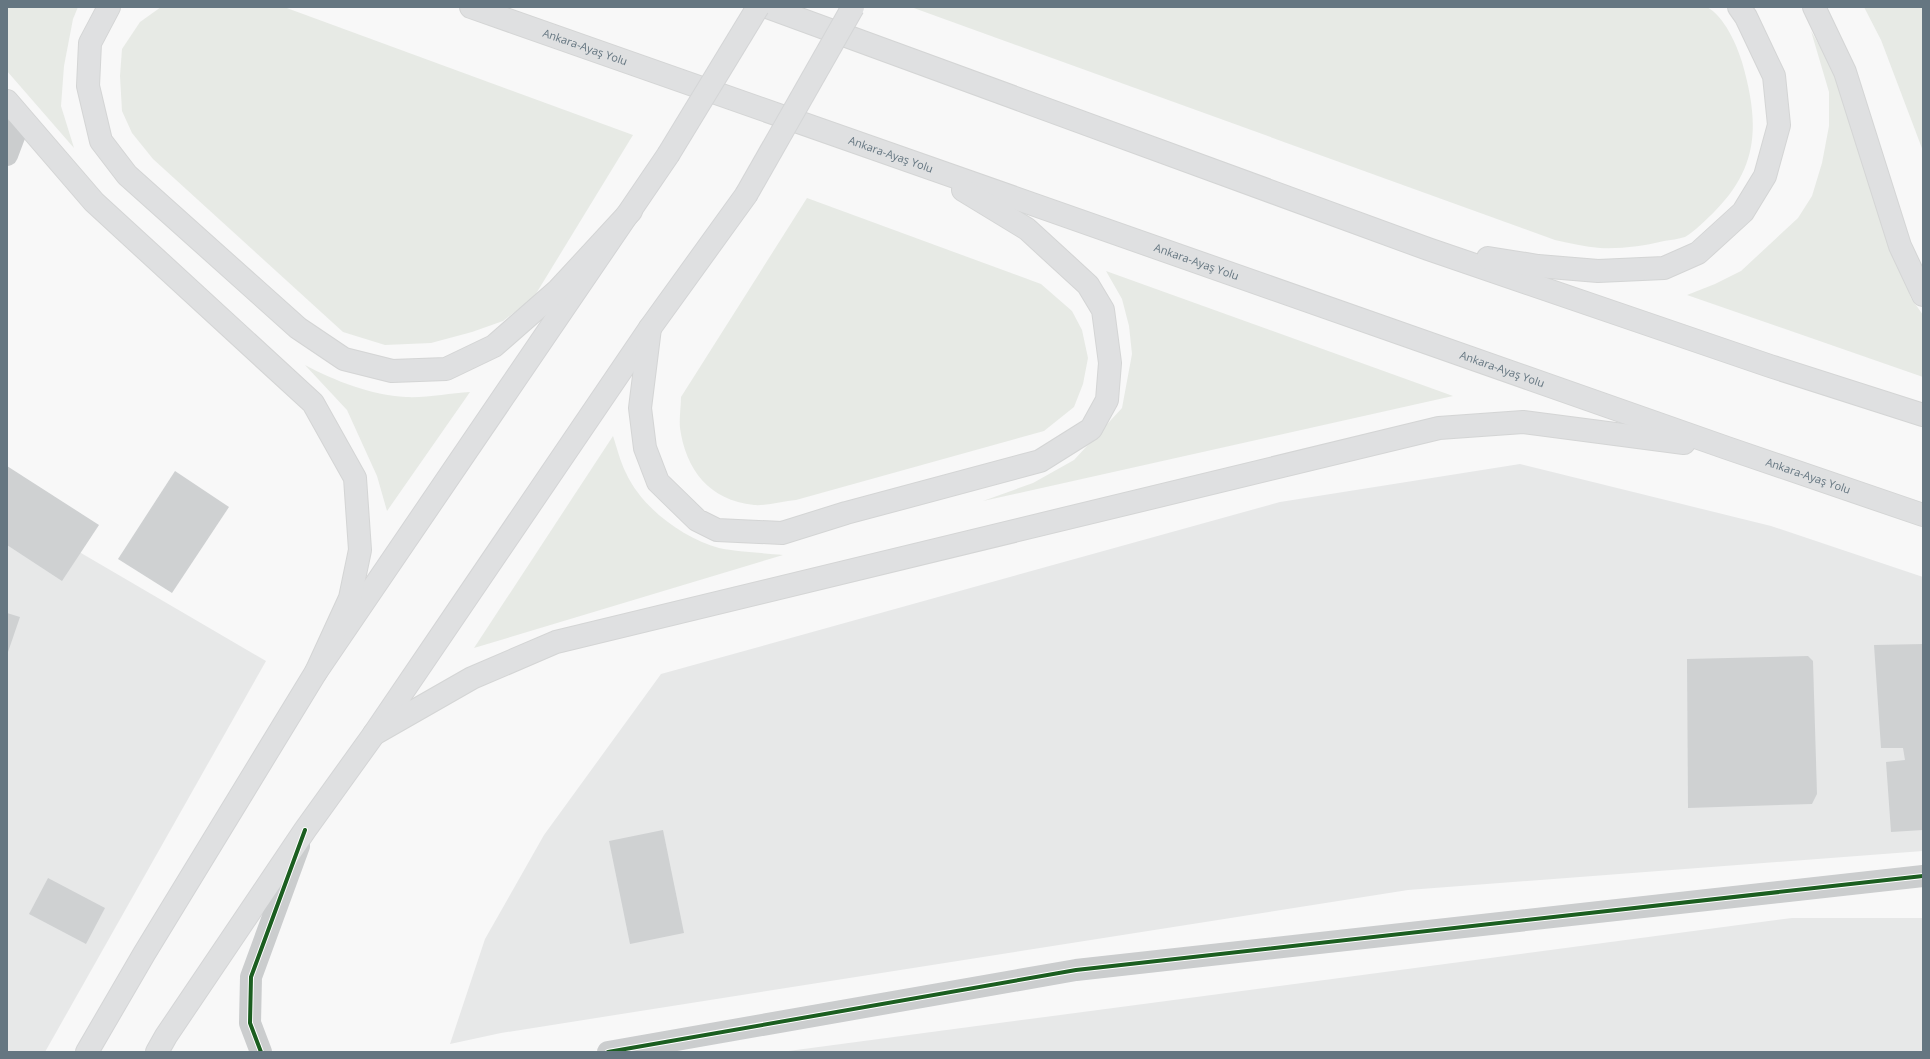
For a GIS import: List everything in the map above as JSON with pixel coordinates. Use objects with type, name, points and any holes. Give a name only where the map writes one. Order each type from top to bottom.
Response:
[{"type":"main road","points":[[109,7],[90,42],[88,86],[101,142],[128,175],[298,328],[344,359],[392,371],[446,369],[494,346],[558,290],[631,211]]},
{"type":"main road","name":"Ankara-Ayaş Yolu","points":[[471,7],[1923,516]]},
{"type":"main road","points":[[87,1052],[144,954],[316,672],[631,211],[668,155],[758,7]]},
{"type":"main road","points":[[766,7],[1428,249],[1770,366],[1923,415]]},
{"type":"main road","points":[[157,1052],[170,1030],[305,830],[374,734],[650,328],[746,195],[853,7]]},
{"type":"main road","points":[[1428,249],[1538,266],[1598,271],[1664,268],[1698,252],[1743,212],[1765,176],[1779,125],[1774,76],[1746,17],[1739,7]]},
{"type":"main road","points":[[1814,7],[1845,72],[1900,246],[1923,295]]},
{"type":"main road","points":[[7,101],[94,202],[313,403],[355,478],[360,550],[350,598],[316,672]]},
{"type":"main road","points":[[650,328],[640,408],[645,448],[658,482],[697,520],[717,530],[782,533],[846,513],[1040,461],[1090,429],[1107,400],[1110,363],[1103,310],[1088,285],[1028,229],[926,167]]},
{"type":"main road","points":[[374,734],[472,678],[556,642],[1439,428],[1523,422],[1727,448]]},
{"type":"street","points":[[7,155],[21,118]]},
{"type":"street","points":[[261,1052],[250,1023],[251,977],[305,830]]},
{"type":"street","points":[[608,1052],[1076,970],[1923,876]]},
{"type":"shaded area","points":[[7,7],[78,7],[73,19],[64,66],[61,106],[74,148],[7,71]]},
{"type":"shaded area","points":[[161,7],[284,7],[633,135],[534,297],[503,321],[472,332],[431,343],[385,345],[343,332],[153,159],[132,133],[122,111],[120,76],[122,49],[140,22]]},
{"type":"shaded area","points":[[911,7],[1707,7],[1719,17],[1724,24],[1740,55],[1748,83],[1751,104],[1753,123],[1752,142],[1748,160],[1741,177],[1730,194],[1701,225],[1689,235],[1632,247],[1589,247],[1555,240]]},
{"type":"shaded area","points":[[1864,7],[1923,7],[1923,151],[1881,40]]},
{"type":"shaded area","points":[[1811,31],[1837,76],[1911,298],[1923,315],[1923,377],[1687,295],[1715,284],[1741,271],[1798,218],[1812,196],[1822,163],[1829,126],[1829,92]]},
{"type":"shaded area","points":[[807,198],[1041,284],[1072,311],[1082,330],[1088,358],[1083,384],[1074,407],[1044,431],[796,500],[754,505],[738,502],[724,497],[712,490],[694,470],[683,443],[680,428],[681,397]]},
{"type":"shaded area","points":[[1106,271],[1453,396],[983,501],[1033,483],[1074,460],[1122,408],[1132,354],[1129,326],[1122,299]]},
{"type":"shaded area","points":[[305,365],[341,382],[393,396],[422,397],[470,392],[387,511],[377,476],[347,410]]},
{"type":"shaded area","points":[[613,436],[622,464],[633,486],[642,498],[665,520],[692,537],[719,548],[783,555],[474,648]]},
{"type":"shaded area","points":[[1520,464],[1771,526],[1923,577],[1923,851],[1408,890],[501,1033],[450,1044],[485,939],[544,835],[661,674],[1280,502]]},
{"type":"shaded area","points":[[7,545],[81,553],[266,661],[45,1052],[7,1052]]},
{"type":"shaded area","points":[[1792,918],[1923,918],[1923,1052],[781,1052]]},
{"type":"building","points":[[7,466],[99,525],[62,581],[7,545]]},
{"type":"building","points":[[175,471],[229,507],[172,593],[118,559]]},
{"type":"building","points":[[7,613],[20,617],[7,655]]},
{"type":"building","points":[[1923,644],[1923,830],[1891,832],[1886,762],[1905,760],[1903,748],[1881,748],[1874,645]]},
{"type":"building","points":[[1808,656],[1813,661],[1817,794],[1812,804],[1688,808],[1687,659]]},
{"type":"building","points":[[663,830],[684,933],[630,944],[609,841]]},
{"type":"building","points":[[48,878],[105,908],[86,944],[29,914]]},
{"type":"cycle path","points":[[261,1052],[250,1023],[251,977],[305,830]]},
{"type":"cycle path","points":[[608,1052],[1076,970],[1923,876]]}]
